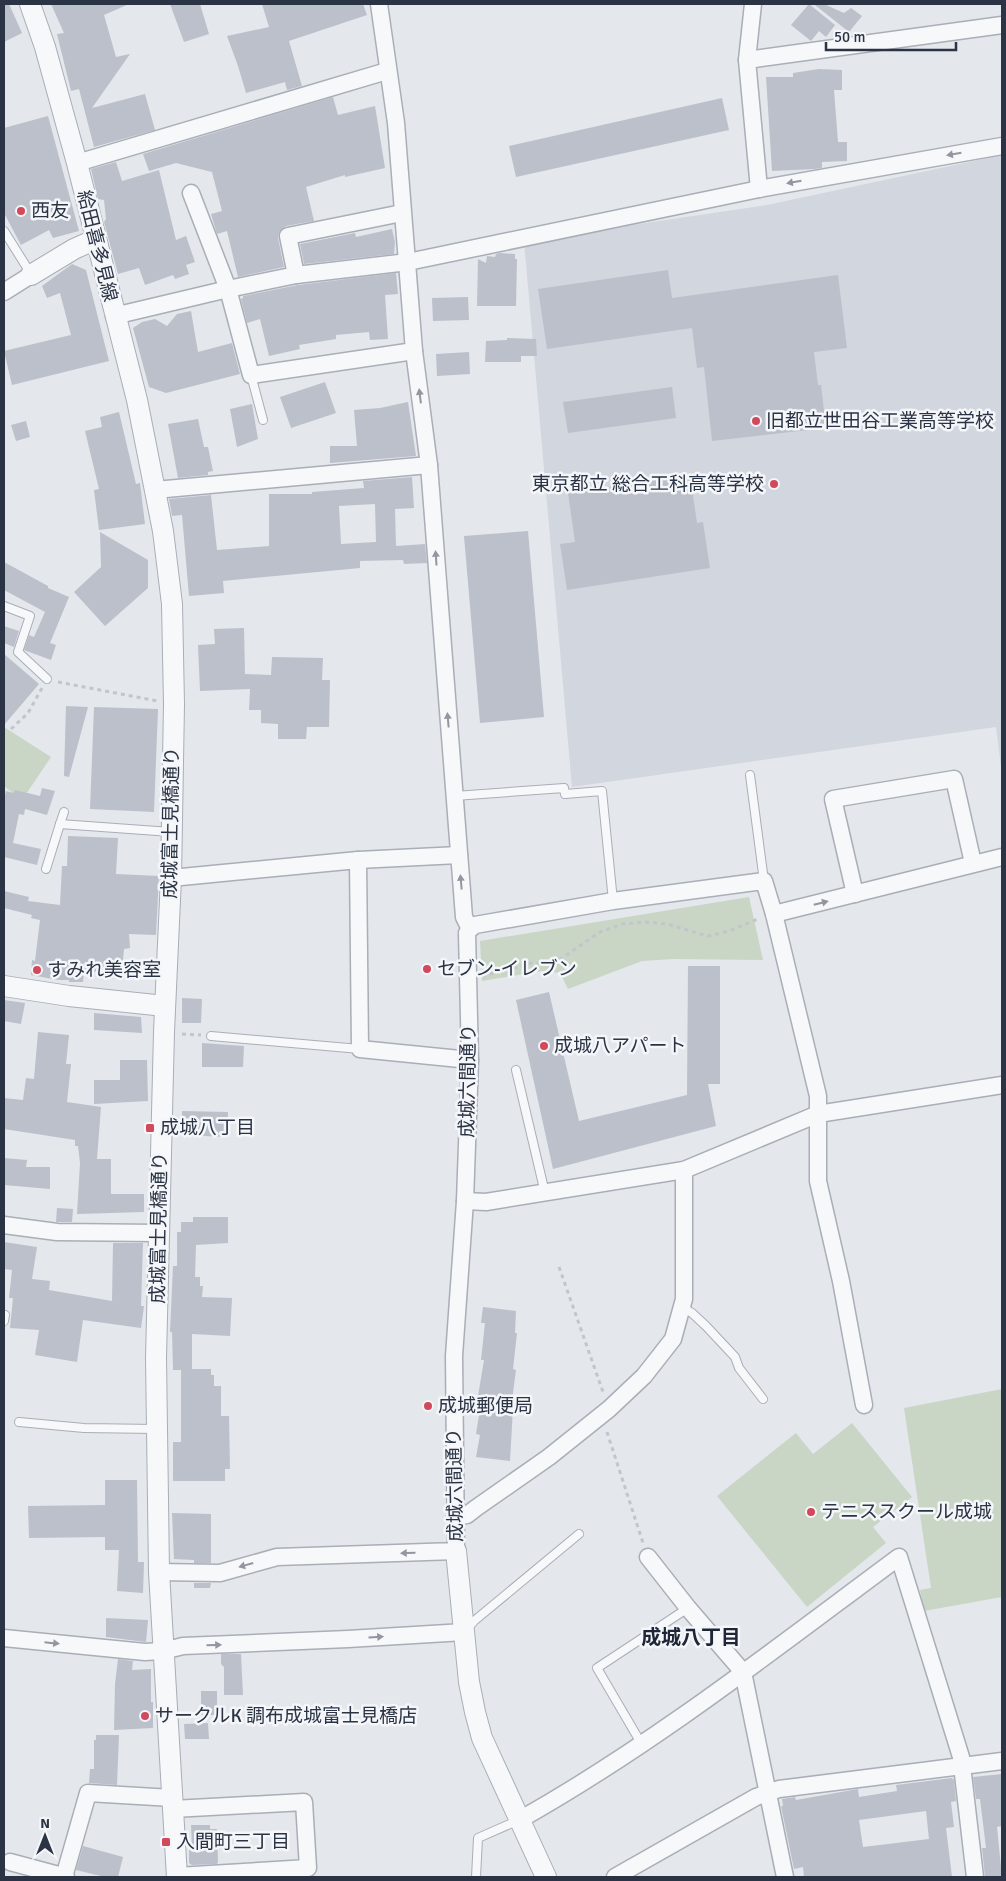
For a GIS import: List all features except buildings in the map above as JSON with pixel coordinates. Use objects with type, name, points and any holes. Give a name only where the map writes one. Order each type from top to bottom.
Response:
[{"type":"street","name":"給田喜多見線","points":[[30,4],[45,46],[96,239],[136,400],[155,490]]},
{"type":"street","points":[[379,4],[387,71],[396,123],[414,351],[429,465],[464,917],[470,929],[475,925],[617,908],[764,882],[768,916],[818,1096],[818,1181],[841,1281],[864,1405]]},
{"type":"street","points":[[753,4],[746,60],[759,189]]},
{"type":"street","points":[[746,60],[1002,25]]},
{"type":"street","points":[[76,163],[387,71]]},
{"type":"street","points":[[114,316],[296,275],[408,262],[759,189],[1002,146]]},
{"type":"street","points":[[191,193],[228,289],[251,374],[414,351]]},
{"type":"street","points":[[296,275],[288,236],[402,213]]},
{"type":"street","points":[[4,292],[74,249],[96,239]]},
{"type":"street","points":[[155,490],[429,465]]},
{"type":"street","name":"成城富士見橋通り","points":[[155,490],[163,531],[172,604],[174,704],[171,878],[158,1232],[156,1429],[159,1572],[177,1877]]},
{"type":"street","points":[[855,894],[833,799],[954,779],[973,863]]},
{"type":"street","points":[[171,878],[358,860],[459,855]]},
{"type":"street","points":[[768,916],[1002,857]]},
{"type":"street","points":[[358,860],[360,1049],[470,1060]]},
{"type":"street","name":"成城六間通り","points":[[470,929],[467,933],[470,1060],[465,1201],[454,1356],[456,1551],[469,1682],[482,1738],[521,1819],[546,1877]]},
{"type":"street","points":[[4,986],[69,996],[166,1006]]},
{"type":"street","points":[[465,1201],[486,1202],[684,1170],[818,1114],[1002,1085]]},
{"type":"street","points":[[455,1517],[467,1515],[549,1457],[616,1402],[644,1376],[673,1340],[684,1299],[684,1170]]},
{"type":"street","points":[[4,1225],[57,1232],[158,1232]]},
{"type":"street","points":[[159,1572],[220,1573],[277,1557],[456,1551]]},
{"type":"street","points":[[648,1557],[688,1608],[743,1672],[785,1877]]},
{"type":"street","points":[[521,1819],[641,1743],[743,1672],[899,1557],[963,1765],[975,1877]]},
{"type":"street","points":[[4,1642],[144,1652],[163,1651],[183,1646],[348,1640],[464,1632]]},
{"type":"street","points":[[615,1877],[768,1792],[1002,1761]]},
{"type":"street","points":[[10,1862],[65,1877],[88,1793],[173,1803],[304,1802],[308,1868],[177,1877]]},
{"type":"lane","points":[[4,231],[31,275]]},
{"type":"lane","points":[[251,374],[263,420]]},
{"type":"lane","points":[[4,606],[30,616],[18,652],[47,680]]},
{"type":"lane","points":[[750,775],[764,882]]},
{"type":"lane","points":[[455,796],[564,788],[565,794],[602,791],[617,908]]},
{"type":"lane","points":[[46,869],[64,812]]},
{"type":"lane","points":[[60,824],[171,832]]},
{"type":"lane","points":[[211,1036],[360,1049]]},
{"type":"lane","points":[[516,1070],[545,1193]]},
{"type":"lane","points":[[682,1308],[692,1313],[735,1357],[738,1368],[764,1399]]},
{"type":"lane","points":[[19,1422],[84,1428],[156,1429]]},
{"type":"lane","points":[[464,1632],[474,1621],[579,1534]]},
{"type":"lane","points":[[641,1743],[597,1668],[688,1608]]},
{"type":"lane","points":[[476,1877],[478,1838],[521,1819]]},
{"type":"path","points":[[11,729],[28,714],[47,680],[174,704]]},
{"type":"path","points":[[617,908],[622,924]]},
{"type":"path","points":[[479,977],[532,963],[545,965],[559,960],[600,932],[622,924],[645,922],[666,924],[702,935],[716,935],[768,916]]},
{"type":"path","points":[[164,1032],[211,1036]]},
{"type":"shaded area","name":"東京都立 総合工科高等学校","points":[[1002,155],[1002,775],[996,727],[572,787],[524,241],[767,205]]},
{"type":"green space","points":[[4,727],[51,757],[22,800],[4,786]]},
{"type":"green space","points":[[749,897],[763,960],[673,959],[642,961],[568,989],[560,973],[542,971],[482,981],[480,941]]},
{"type":"green space","points":[[1002,1389],[1002,1597],[924,1611],[920,1590],[931,1588],[904,1408]]},
{"type":"green space","name":"テニススクール成城","points":[[852,1423],[912,1497],[873,1527],[886,1543],[807,1607],[717,1496],[796,1433],[813,1454]]},
{"type":"place","name":"西友","points":[[21,211]]},
{"type":"place","name":"旧都立世田谷工業高等学校","points":[[756,421]]},
{"type":"place","name":"東京都立 総合工科高等学校","points":[[774,484]]},
{"type":"place","name":"セブン-イレブン","points":[[427,969]]},
{"type":"place","name":"すみれ美容室","points":[[37,970]]},
{"type":"place","name":"成城八アパート","points":[[544,1046]]},
{"type":"place","name":"成城八丁目","points":[[150,1128]]},
{"type":"place","name":"成城郵便局","points":[[428,1406]]},
{"type":"place","name":"テニススクール成城","points":[[811,1512]]},
{"type":"place","name":"サークルK 調布成城富士見橋店","points":[[145,1716]]},
{"type":"place","name":"入間町三丁目","points":[[166,1842]]},
{"type":"district","name":"成城八丁目","points":[[691,1637]]}]
